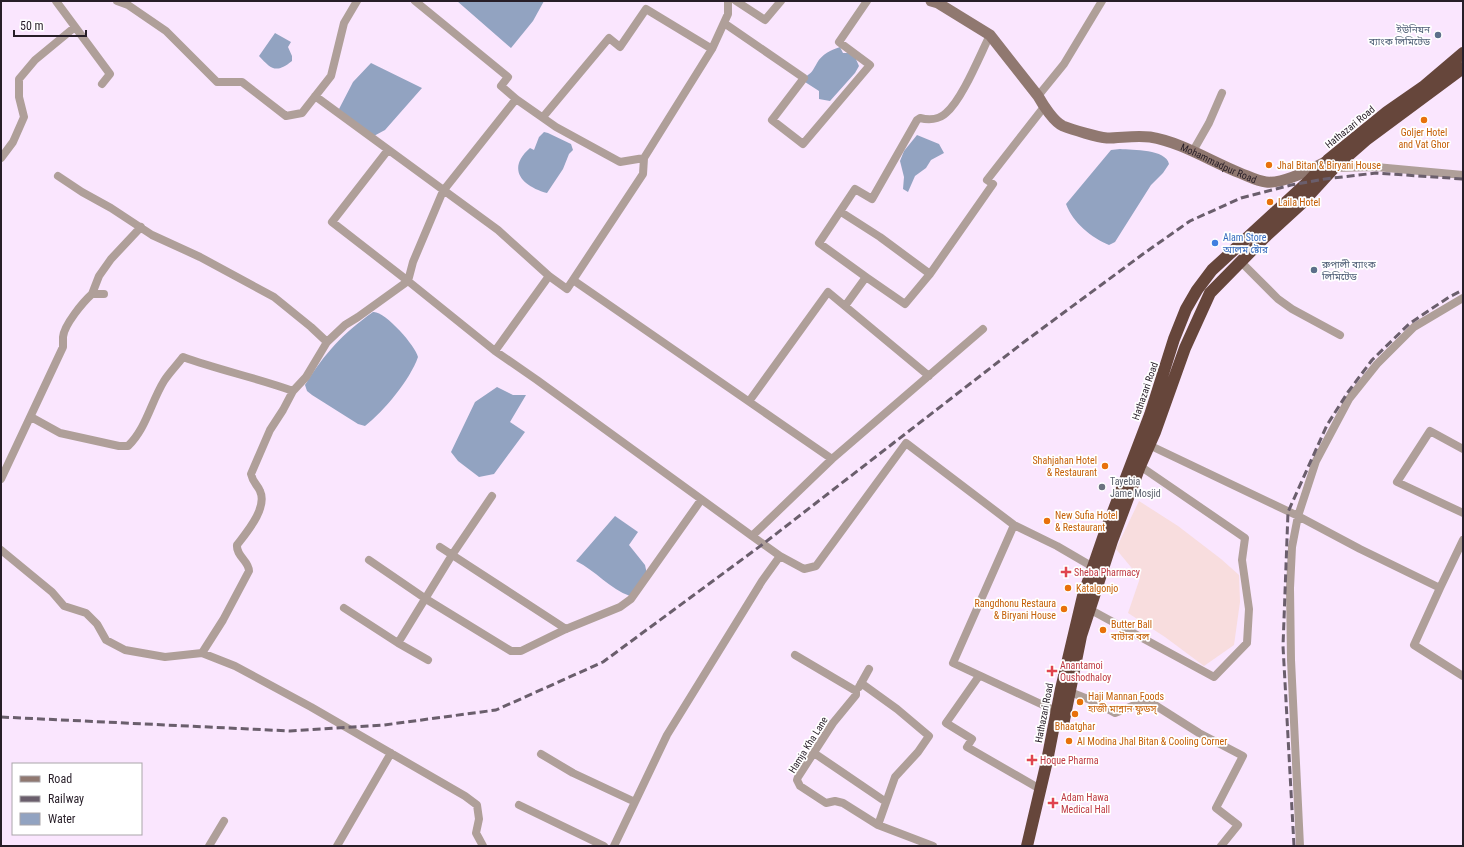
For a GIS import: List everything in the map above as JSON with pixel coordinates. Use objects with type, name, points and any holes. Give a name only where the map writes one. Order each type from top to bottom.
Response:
[{"type":"highway","name":"Hathazari Road","points":[[1035,846],[1070,692],[1081,636],[1089,609],[1112,541],[1185,348],[1210,293],[1302,203],[1331,164],[1387,112],[1423,87],[1463,53]]},
{"type":"highway","name":"Hathazari Road","points":[[1027,846],[1058,712],[1073,633],[1083,596],[1150,415],[1174,339],[1186,309],[1197,290],[1212,270],[1308,181],[1463,68]]},
{"type":"street","points":[[56,1],[110,74],[102,84]]},
{"type":"street","points":[[116,1],[128,4],[166,31],[217,82],[242,82],[286,116],[302,113],[331,76],[344,23],[356,1]]},
{"type":"street","points":[[415,1],[508,77],[501,86],[556,127],[620,162],[644,158]]},
{"type":"street","points":[[315,96],[498,230],[549,276],[567,289],[643,174],[644,158],[712,49],[728,14],[728,1]]},
{"type":"street","points":[[736,1],[765,20],[781,1]]},
{"type":"street","points":[[724,22],[804,78],[772,120],[803,144],[870,65],[839,42],[867,1]]},
{"type":"street","points":[[932,1],[938,3],[990,35],[1038,96],[1044,107],[988,180],[993,184],[930,274],[905,304],[819,243],[855,189],[872,199],[917,120],[920,118],[934,118],[946,114],[966,84],[990,35]]},
{"type":"street","points":[[1038,96],[1064,64],[1102,1]]},
{"type":"street","points":[[543,117],[608,38],[620,47],[646,9],[712,49]]},
{"type":"street","points":[[1,158],[13,142],[24,117],[19,97],[19,79],[35,60],[75,27]]},
{"type":"street","points":[[1193,152],[1209,123],[1222,93]]},
{"type":"street","points":[[202,653],[227,614],[249,571],[249,566],[236,549],[237,545],[255,520],[262,500],[260,491],[253,482],[251,474],[270,430],[293,391],[306,377],[327,342],[345,325],[408,281],[413,262],[443,191],[516,98]]},
{"type":"street","name":"Mohammadpur Road","points":[[1044,107],[1061,125],[1106,138],[1128,136],[1150,137],[1193,152],[1230,169],[1265,182],[1273,182],[1300,175],[1331,164]]},
{"type":"street","points":[[388,150],[332,222],[495,351],[780,556],[804,569],[816,566],[906,443],[1014,525],[1057,546],[1093,567]]},
{"type":"street","points":[[1331,164],[1463,175]]},
{"type":"street","points":[[58,176],[152,235],[200,257],[274,297],[327,342]]},
{"type":"street","points":[[841,212],[880,237],[930,274]]},
{"type":"street","points":[[1,479],[64,347],[63,336],[82,303],[92,294],[99,276],[111,259],[141,227]]},
{"type":"street","points":[[1241,262],[1278,299],[1292,309],[1340,335]]},
{"type":"street","points":[[495,351],[549,276]]},
{"type":"street","points":[[845,306],[866,277]]},
{"type":"street","points":[[573,280],[750,400],[832,459]]},
{"type":"street","points":[[750,400],[828,292],[929,376]]},
{"type":"street","points":[[92,294],[104,294]]},
{"type":"street","points":[[1300,846],[1290,660],[1292,547],[1298,516],[1316,460],[1349,399],[1377,364],[1414,327],[1463,298]]},
{"type":"street","points":[[752,536],[832,459],[983,329]]},
{"type":"street","points":[[31,417],[60,433],[119,446],[128,446],[135,440],[164,381],[183,357],[210,367],[267,381],[293,391]]},
{"type":"street","points":[[1463,449],[1430,431],[1398,482],[1463,514]]},
{"type":"street","points":[[1149,445],[1298,516],[1360,549],[1440,588]]},
{"type":"street","points":[[1089,609],[1214,677],[1247,643],[1249,609],[1242,560],[1245,538],[1140,466]]},
{"type":"street","points":[[398,643],[452,555],[492,496]]},
{"type":"street","points":[[370,560],[426,599],[511,651],[521,651],[566,629],[620,607],[631,599],[701,500]]},
{"type":"street","points":[[1014,525],[953,664],[1058,712]]},
{"type":"street","points":[[1463,540],[1414,645],[1463,676]]},
{"type":"street","points":[[440,547],[566,629]]},
{"type":"street","points":[[1,550],[52,592],[64,606],[86,613],[97,624],[106,640],[125,650],[165,657],[202,653],[242,670],[312,706],[465,796],[477,805],[479,819],[476,833],[483,846]]},
{"type":"street","points":[[614,846],[667,735],[762,581],[780,556]]},
{"type":"street","points":[[344,608],[398,643],[428,660]]},
{"type":"street","points":[[795,655],[856,691]]},
{"type":"street","name":"Hamja Kha Lane","points":[[870,669],[856,691],[856,695],[833,723],[797,780],[800,786],[826,803],[835,801],[843,803],[878,825],[933,846]]},
{"type":"street","points":[[979,676],[946,723],[972,738],[967,747],[1040,789]]},
{"type":"street","points":[[861,683],[929,736],[918,752],[895,777],[878,825]]},
{"type":"street","points":[[1070,692],[1115,713],[1147,700],[1199,733],[1243,756],[1216,808],[1238,825],[1221,846]]},
{"type":"street","points":[[337,846],[391,753]]},
{"type":"street","points":[[814,753],[886,802]]},
{"type":"street","points":[[541,754],[573,773],[634,802]]},
{"type":"street","points":[[519,805],[604,846]]},
{"type":"street","points":[[209,846],[224,821]]},
{"type":"shaded area","points":[[1139,501],[1178,526],[1221,559],[1239,575],[1240,602],[1234,645],[1204,666],[1165,637],[1128,613],[1140,578],[1116,549]]},
{"type":"water","points":[[457,1],[544,1],[533,21],[511,48]]},
{"type":"water","points":[[275,33],[291,42],[288,47],[292,56],[292,61],[278,69],[270,67],[259,56]]},
{"type":"water","points":[[840,47],[843,53],[851,53],[855,57],[859,66],[855,73],[830,101],[819,99],[819,91],[805,82],[805,77],[811,73],[824,55]]},
{"type":"water","points":[[371,63],[422,88],[385,130],[372,137],[339,109],[353,82]]},
{"type":"water","points":[[544,132],[571,144],[573,150],[569,154],[563,169],[547,193],[530,186],[520,176],[518,170],[519,163],[523,156],[530,148],[534,150],[539,137]]},
{"type":"water","points":[[917,135],[939,144],[944,153],[931,160],[926,168],[915,176],[908,192],[903,189],[904,177],[900,161],[904,151]]},
{"type":"water","points":[[1111,150],[1140,150],[1156,153],[1167,159],[1169,164],[1163,173],[1151,185],[1115,242],[1109,245],[1084,229],[1073,217],[1066,204]]},
{"type":"water","points":[[373,312],[378,313],[392,322],[412,345],[418,357],[403,385],[388,404],[365,426],[358,424],[312,395],[307,391],[305,385],[320,363],[343,336]]},
{"type":"water","points":[[497,387],[513,395],[526,395],[510,422],[525,432],[494,474],[479,477],[458,461],[451,452],[475,402]]},
{"type":"water","points":[[615,516],[638,532],[629,545],[645,565],[647,574],[630,596],[616,589],[576,561]]},
{"type":"railway","points":[[1,717],[290,731],[384,725],[496,710],[603,662],[763,544],[1024,342],[1190,221],[1241,198],[1291,185],[1325,179],[1376,173],[1463,179]]},
{"type":"railway","points":[[1294,846],[1283,646],[1288,512],[1327,425],[1348,392],[1372,360],[1409,324],[1449,297],[1463,290]]},
{"type":"place","name":"ইউনিয়ন ব্যাংক লিমিটেড","points":[[1438,35]]},
{"type":"place","name":"Goljer Hotel and Vat Ghor","points":[[1424,120]]},
{"type":"place","name":"Jhal Bitan & Biryani House","points":[[1269,165]]},
{"type":"place","name":"Laila Hotel","points":[[1270,202]]},
{"type":"place","name":"Alam Store আলম ষ্টোর","points":[[1215,243]]},
{"type":"place","name":"রুপালী ব্যাংক লিমিটেড","points":[[1314,270]]},
{"type":"place","name":"Shahjahan Hotel & Restaurant","points":[[1105,466]]},
{"type":"place","name":"Tayebia Jame Mosjid","points":[[1102,487]]},
{"type":"place","name":"New Sufia Hotel & Restaurant","points":[[1047,521]]},
{"type":"place","name":"Sheba Pharmacy","points":[[1066,572]]},
{"type":"place","name":"Katalgonjo","points":[[1068,588]]},
{"type":"place","name":"Rangdhonu Restaura & Biryani House","points":[[1064,609]]},
{"type":"place","name":"Butter Ball বাটার বল","points":[[1103,630]]},
{"type":"place","name":"Anantamoi Oushodhaloy","points":[[1052,671]]},
{"type":"place","name":"Haji Mannan Foods হাজী মান্নান ফুডস্","points":[[1080,702]]},
{"type":"place","name":"Bhaatghar","points":[[1075,714]]},
{"type":"place","name":"Al Modina Jhal Bitan & Cooling Corner","points":[[1069,741]]},
{"type":"place","name":"Hoque Pharma","points":[[1032,760]]},
{"type":"place","name":"Adam Hawa Medical Hall","points":[[1053,803]]}]
